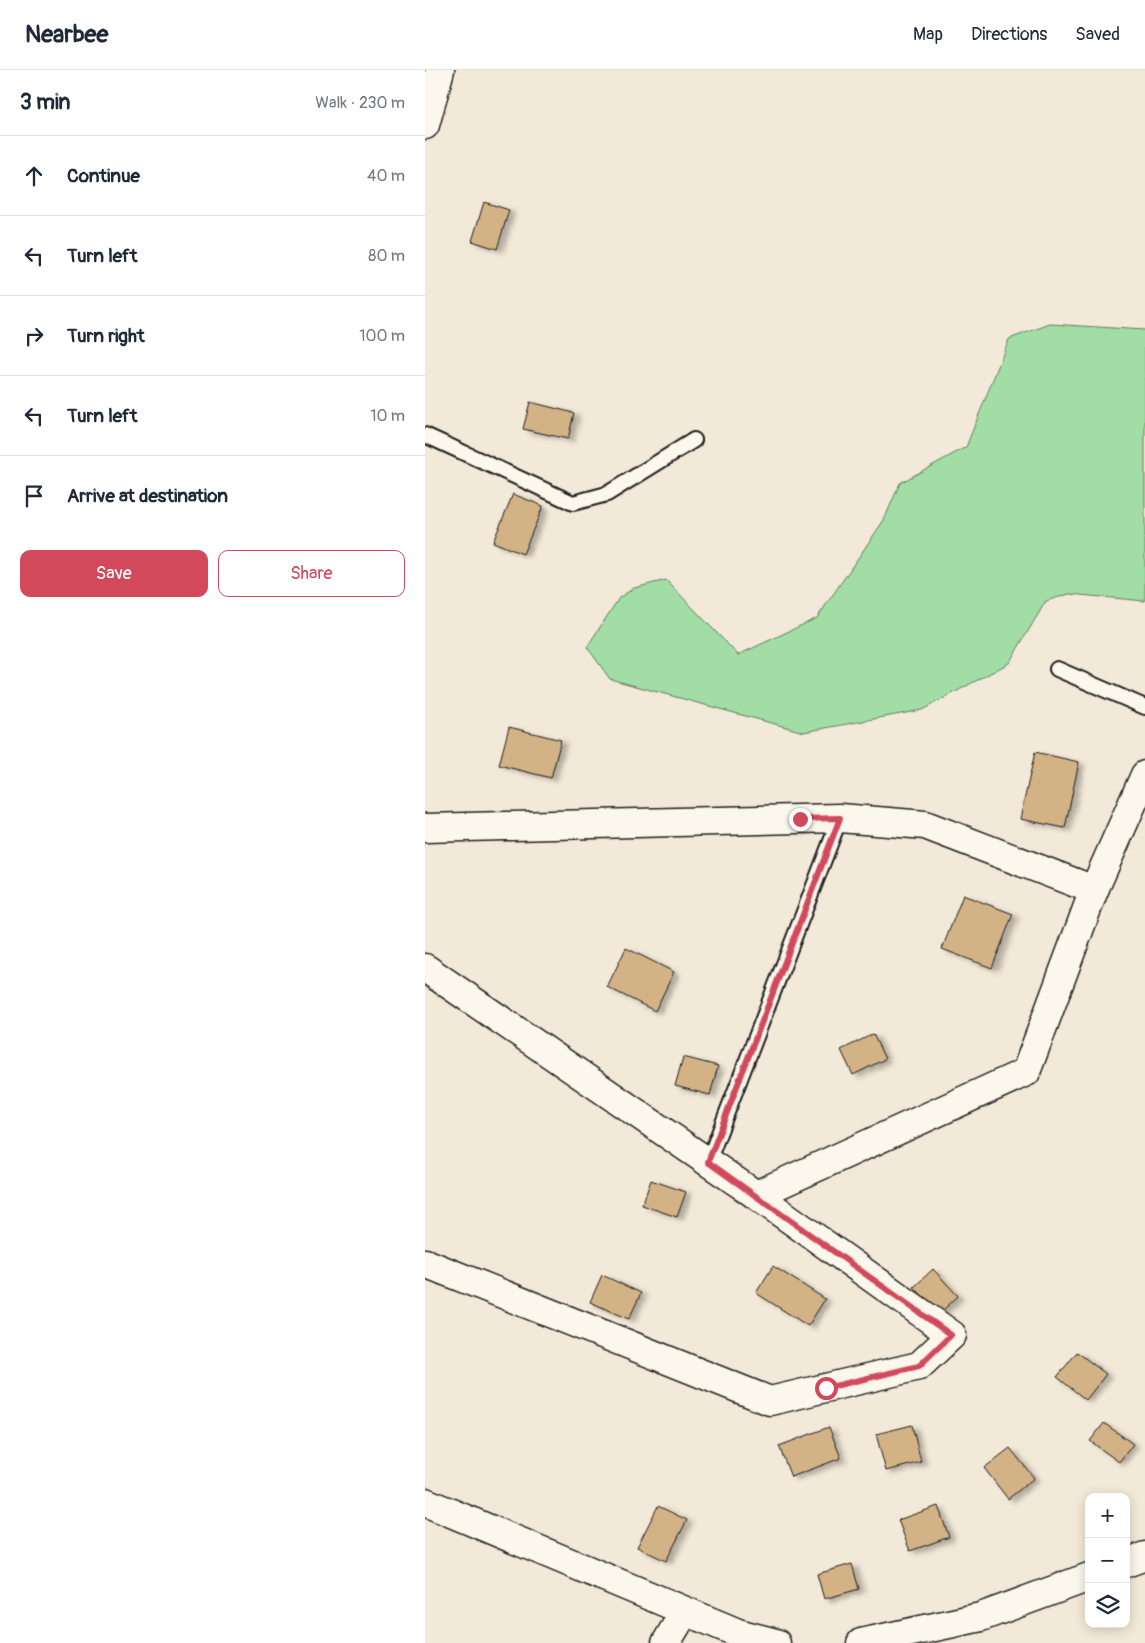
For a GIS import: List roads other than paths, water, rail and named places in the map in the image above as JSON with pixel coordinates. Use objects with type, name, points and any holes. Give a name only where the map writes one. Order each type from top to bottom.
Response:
[{"type":"street","points":[[425,124],[440,70]]},
{"type":"street","points":[[756,1195],[1025,1072],[1094,890],[1145,775]]},
{"type":"street","points":[[425,828],[840,818],[925,825],[1094,890]]},
{"type":"street","points":[[425,968],[756,1195],[951,1335],[919,1366],[770,1402],[425,1263]]},
{"type":"street","points":[[425,1502],[738,1633],[776,1643]]},
{"type":"street","points":[[1130,1562],[1145,1556]]},
{"type":"street","points":[[861,1643],[981,1617],[1085,1578]]},
{"type":"street","points":[[666,1643],[685,1611]]},
{"type":"lane","points":[[425,435],[573,503],[607,494],[694,440]]},
{"type":"lane","points":[[1057,669],[1145,707]]},
{"type":"lane","points":[[708,1162],[840,818]]}]
